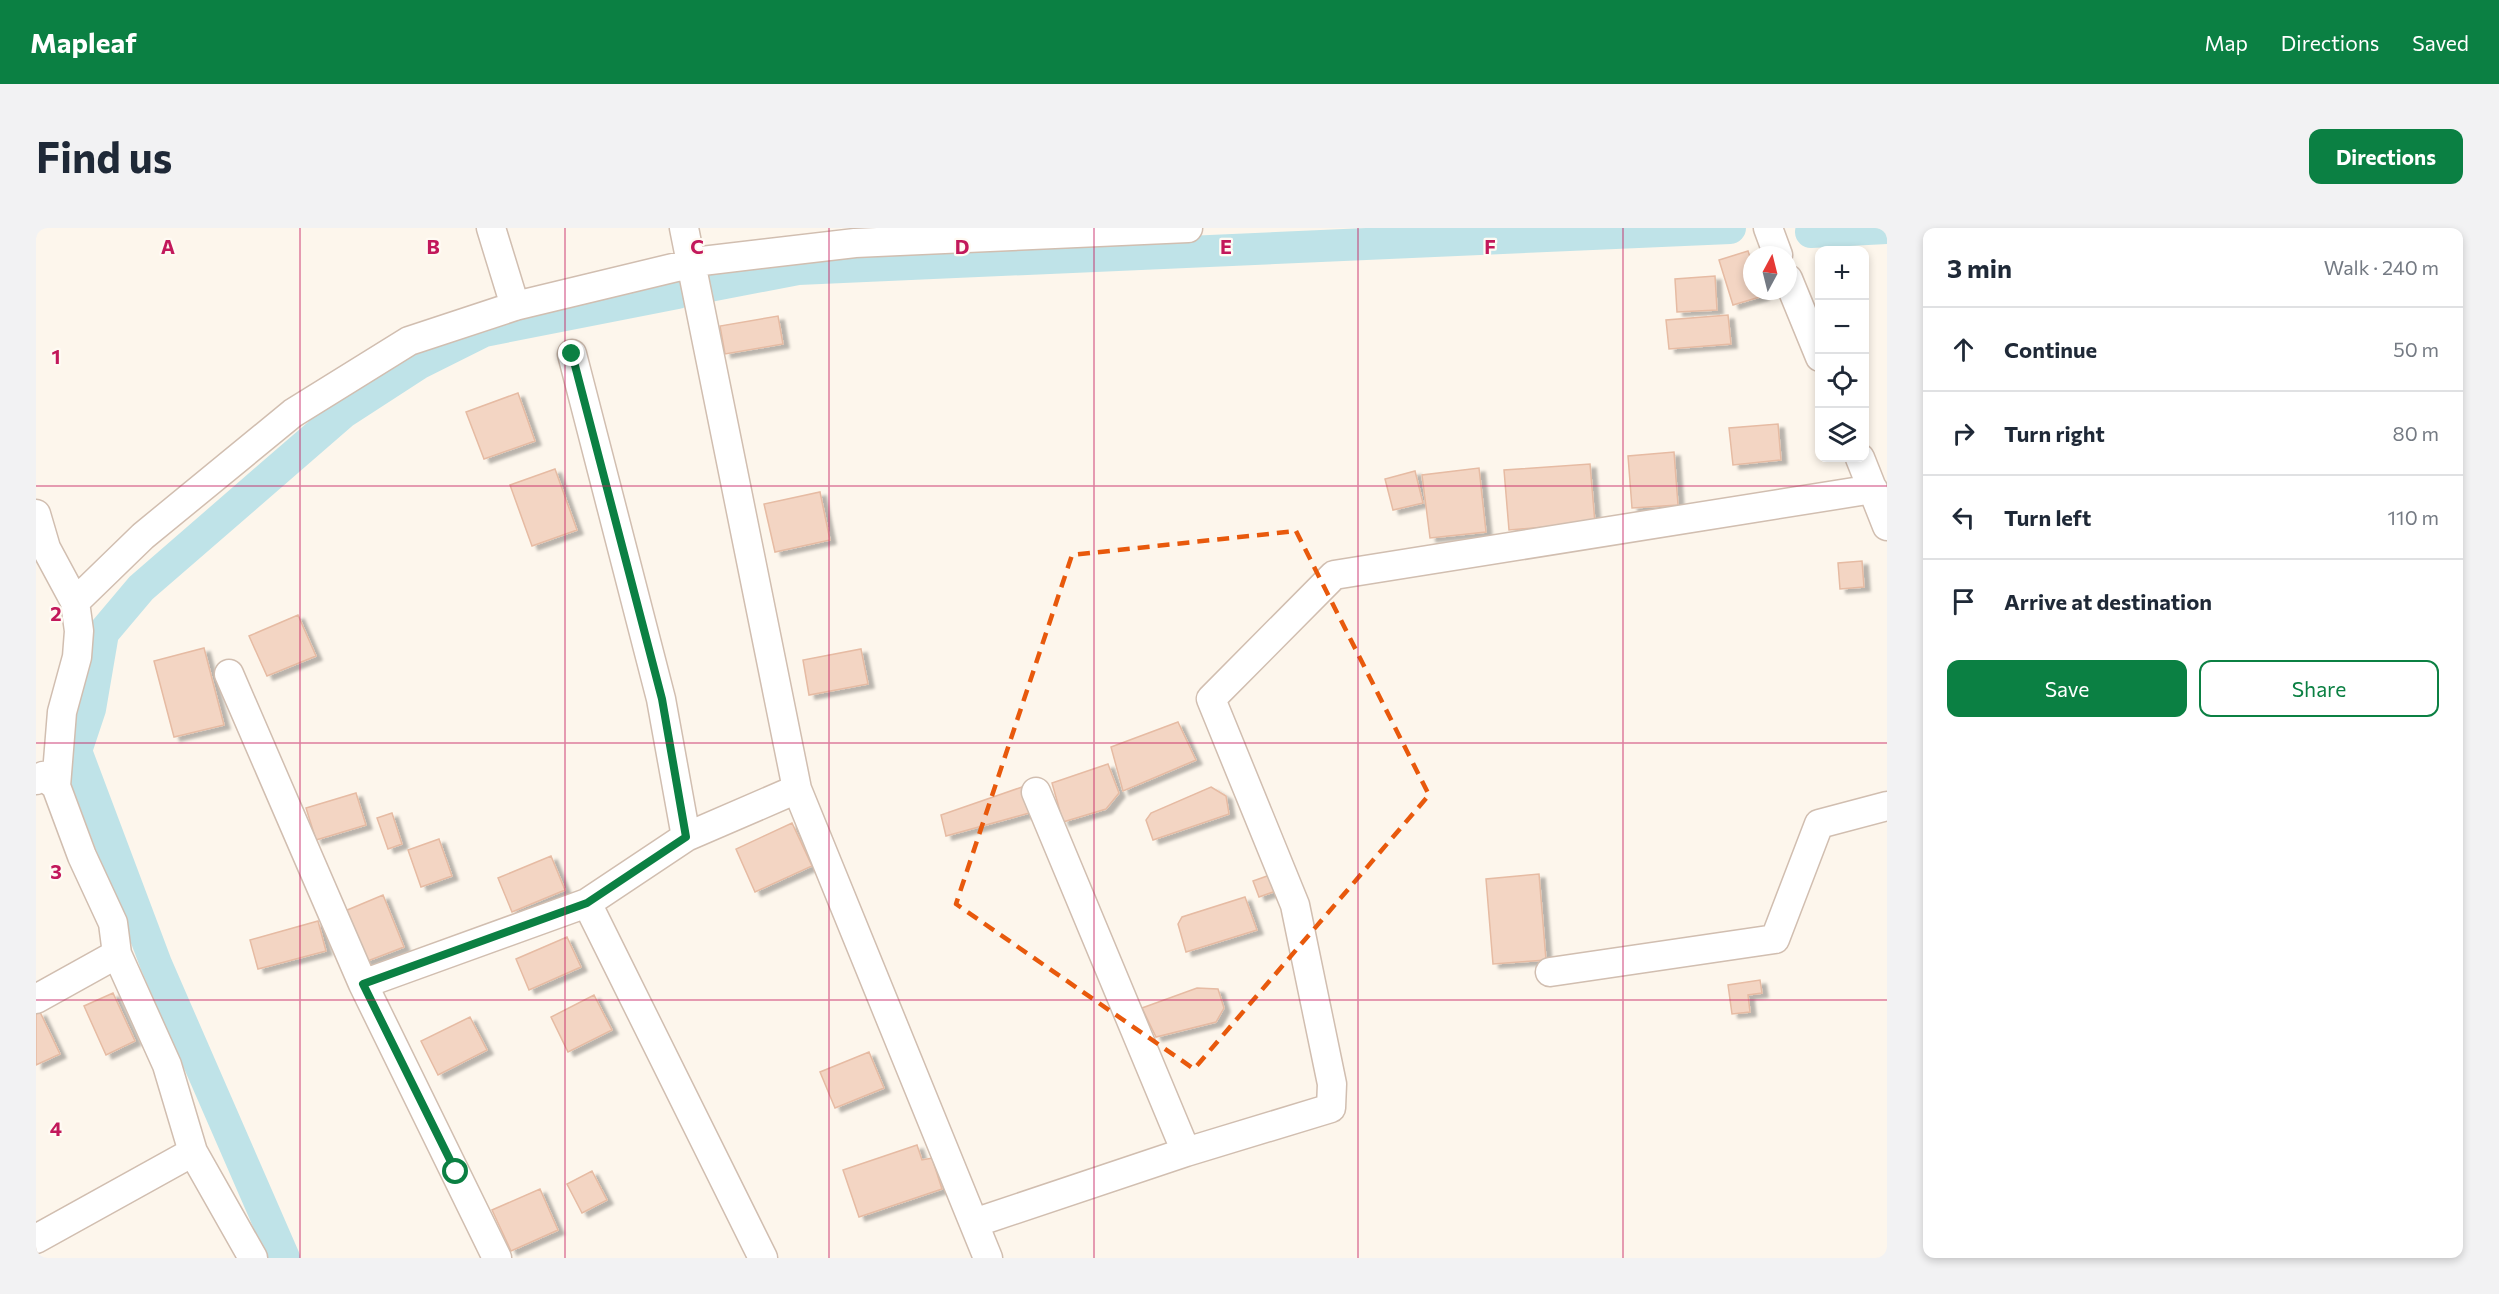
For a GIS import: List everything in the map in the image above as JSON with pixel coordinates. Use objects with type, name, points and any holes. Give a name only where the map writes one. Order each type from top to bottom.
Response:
[{"type":"street","points":[[491,228],[514,306]]},
{"type":"street","points":[[684,228],[798,789],[988,1258]]},
{"type":"street","points":[[75,602],[143,536],[293,413],[409,340],[514,306],[690,264],[855,243],[1188,228]]},
{"type":"street","points":[[1768,228],[1775,246]]},
{"type":"street","points":[[1797,300],[1819,354]]},
{"type":"street","points":[[572,354],[662,699],[686,837]]},
{"type":"street","points":[[1862,462],[1887,526]]},
{"type":"street","points":[[974,1223],[1186,1152],[1331,1108],[1332,1084],[1295,905],[1211,699],[1334,576],[1873,489]]},
{"type":"street","points":[[36,514],[41,551],[75,602],[79,631],[78,648],[46,783],[113,923],[117,954],[168,1065],[193,1152],[253,1258]]},
{"type":"street","points":[[229,674],[363,984],[497,1258]]},
{"type":"street","points":[[363,984],[587,903],[686,837],[798,789]]},
{"type":"street","points":[[1036,792],[1186,1152]]},
{"type":"street","points":[[1550,972],[1776,939],[1819,824],[1887,806]]},
{"type":"street","points":[[587,903],[763,1258]]},
{"type":"street","points":[[36,999],[117,954]]},
{"type":"street","points":[[36,1239],[193,1152]]},
{"type":"highlighted area","points":[[1296,531],[1429,795],[1194,1069],[956,904],[1072,555]]},
{"type":"building","points":[[1743,253],[1743,300],[1750,300],[1733,305],[1719,260]]},
{"type":"building","points":[[1715,276],[1717,310],[1677,312],[1675,279]]},
{"type":"building","points":[[1728,315],[1731,344],[1669,349],[1666,320]]},
{"type":"building","points":[[778,316],[783,344],[725,354],[720,326]]},
{"type":"building","points":[[518,393],[535,441],[484,459],[466,412]]},
{"type":"building","points":[[1778,424],[1781,460],[1733,465],[1729,428]]},
{"type":"building","points":[[1674,452],[1678,505],[1632,508],[1628,456]]},
{"type":"building","points":[[1590,464],[1595,523],[1509,530],[1504,470]]},
{"type":"building","points":[[1479,468],[1486,532],[1430,538],[1422,475]]},
{"type":"building","points":[[555,469],[577,530],[532,546],[510,485]]},
{"type":"building","points":[[1415,471],[1423,503],[1393,510],[1385,479]]},
{"type":"building","points":[[820,492],[830,540],[775,552],[764,504]]},
{"type":"building","points":[[1862,561],[1864,587],[1840,589],[1838,563]]},
{"type":"building","points":[[298,615],[316,656],[267,676],[249,636]]},
{"type":"building","points":[[204,648],[224,725],[174,737],[154,661]]},
{"type":"building","points":[[861,649],[868,684],[809,695],[803,660]]},
{"type":"building","points":[[1178,722],[1196,760],[1123,791],[1111,747]]},
{"type":"building","points":[[1108,764],[1119,793],[1106,809],[1063,822],[1052,783]]},
{"type":"building","points":[[1025,786],[1033,812],[946,836],[941,815]]},
{"type":"building","points":[[1211,787],[1226,796],[1229,814],[1153,840],[1146,820],[1151,813]]},
{"type":"building","points":[[356,793],[366,825],[316,840],[306,808]]},
{"type":"building","points":[[392,813],[402,844],[388,849],[377,818]]},
{"type":"building","points":[[792,823],[812,866],[755,892],[736,849]]},
{"type":"building","points":[[439,839],[452,876],[421,887],[408,850]]},
{"type":"building","points":[[551,856],[565,890],[512,912],[498,878]]},
{"type":"building","points":[[1539,874],[1546,960],[1493,964],[1486,879]]},
{"type":"building","points":[[1270,875],[1276,891],[1259,897],[1253,881]]},
{"type":"building","points":[[383,895],[404,947],[365,962],[345,911]]},
{"type":"building","points":[[1245,897],[1257,930],[1186,952],[1178,924],[1182,917]]},
{"type":"building","points":[[318,921],[326,951],[258,969],[250,940]]},
{"type":"building","points":[[567,937],[581,967],[529,990],[516,959]]},
{"type":"building","points":[[1760,980],[1762,993],[1748,995],[1750,1012],[1732,1014],[1728,985]]},
{"type":"building","points":[[1197,988],[1218,989],[1224,1008],[1216,1022],[1156,1037],[1142,1008]]},
{"type":"building","points":[[113,993],[135,1041],[106,1055],[84,1006]]},
{"type":"building","points":[[594,995],[612,1030],[568,1052],[551,1017]]},
{"type":"building","points":[[40,1012],[60,1054],[36,1065],[36,1014]]},
{"type":"building","points":[[470,1017],[487,1050],[438,1075],[421,1041]]},
{"type":"building","points":[[869,1052],[884,1088],[835,1108],[820,1072]]},
{"type":"building","points":[[917,1145],[922,1160],[932,1158],[942,1189],[859,1217],[843,1170]]},
{"type":"building","points":[[592,1171],[607,1200],[582,1213],[567,1184]]},
{"type":"building","points":[[540,1189],[558,1230],[511,1251],[492,1210]]},
{"type":"waterway","points":[[704,287],[798,269],[1730,228]]},
{"type":"waterway","points":[[1811,232],[1887,228]]},
{"type":"waterway","points":[[284,1258],[156,964],[76,751],[90,709],[103,633],[141,588],[344,412],[418,364],[484,331],[677,293]]},
{"type":"route","points":[[456,1172],[363,984],[587,903],[686,837],[662,699],[572,354]]}]
